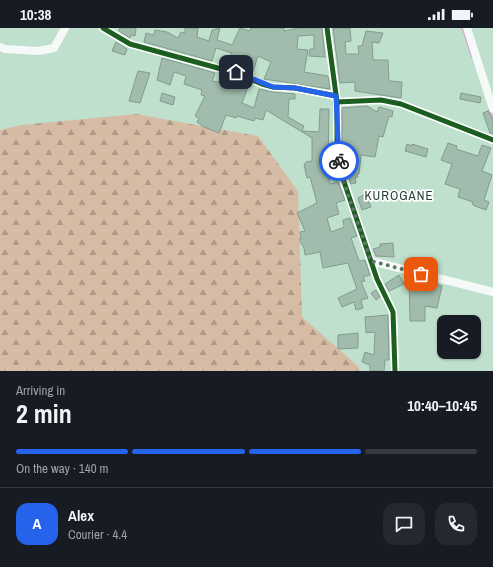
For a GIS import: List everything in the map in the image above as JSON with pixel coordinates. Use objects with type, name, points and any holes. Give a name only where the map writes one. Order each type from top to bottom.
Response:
[{"type":"street","points":[[0,47],[5,49],[38,51],[54,48],[65,28]]},
{"type":"street","points":[[103,28],[130,44],[236,72],[262,84],[273,87],[295,88],[336,99],[381,100],[401,104],[493,140]]},
{"type":"street","points":[[327,28],[336,99],[337,150],[340,167],[377,279],[393,312],[395,371]]},
{"type":"street","points":[[467,28],[493,108]]},
{"type":"street","points":[[371,261],[493,292]]},
{"type":"green space","points":[[136,114],[258,136],[298,191],[302,317],[358,366],[360,371],[0,371],[0,130],[21,125]]},
{"type":"building","points":[[120,28],[136,28],[135,36],[131,35],[130,38],[119,31]]},
{"type":"building","points":[[185,28],[198,28],[197,37],[209,41],[212,30],[220,28],[217,40],[232,45],[240,28],[250,31],[251,28],[284,28],[284,31],[298,28],[322,28],[325,57],[309,56],[310,49],[314,49],[314,35],[298,36],[297,49],[308,50],[304,72],[328,76],[330,89],[264,79],[271,62],[258,56],[252,74],[226,63],[232,53],[216,48],[212,61],[144,42],[146,33],[154,35],[155,30],[167,32],[178,38],[181,32],[185,33]]},
{"type":"building","points":[[333,28],[350,28],[351,41],[345,42],[346,54],[359,54],[358,46],[362,46],[366,31],[383,33],[379,43],[372,42],[373,60],[388,60],[389,81],[402,82],[401,98],[355,91],[355,82],[340,83]]},
{"type":"building","points":[[116,42],[127,49],[125,55],[112,51]]},
{"type":"building","points":[[162,58],[215,73],[212,81],[226,83],[228,76],[249,84],[242,103],[254,108],[259,89],[295,94],[295,99],[289,99],[288,117],[304,126],[302,131],[319,132],[320,109],[329,109],[327,165],[330,184],[338,182],[345,200],[336,203],[339,214],[327,218],[331,232],[344,227],[343,220],[350,218],[357,236],[351,238],[359,261],[365,260],[370,275],[363,277],[365,281],[361,282],[368,298],[361,300],[363,308],[356,310],[354,302],[342,307],[338,298],[357,289],[348,263],[323,268],[320,252],[305,255],[304,248],[299,239],[301,239],[300,232],[305,231],[297,213],[317,203],[310,177],[307,178],[304,165],[306,162],[312,161],[312,138],[266,110],[263,120],[255,118],[254,121],[237,116],[236,118],[226,115],[219,133],[204,127],[197,122],[199,118],[195,116],[205,96],[201,95],[202,90],[184,84],[186,76],[174,72],[170,85],[157,80]]},
{"type":"building","points":[[138,71],[150,73],[140,103],[129,101]]},
{"type":"building","points":[[162,93],[175,97],[173,105],[160,101]]},
{"type":"building","points":[[461,93],[481,97],[480,103],[460,99]]},
{"type":"building","points":[[367,106],[377,112],[379,107],[393,111],[392,117],[389,116],[383,137],[379,136],[375,157],[361,155],[359,174],[357,174],[358,177],[355,178],[356,183],[351,184],[347,173],[348,161],[344,162],[342,150],[342,108]]},
{"type":"building","points":[[488,111],[493,120],[493,134],[490,133],[483,113]]},
{"type":"building","points":[[448,143],[457,146],[456,149],[478,156],[482,145],[491,148],[482,171],[492,175],[484,200],[489,202],[486,210],[475,206],[472,204],[473,202],[458,197],[460,189],[445,184],[452,164],[441,160]]},
{"type":"building","points":[[407,144],[428,149],[426,157],[405,151]]},
{"type":"building","points":[[366,194],[371,207],[362,210],[358,198]]},
{"type":"building","points":[[393,243],[394,257],[376,256],[373,249],[380,247],[380,244]]},
{"type":"building","points":[[399,275],[404,284],[389,291],[385,284]]},
{"type":"building","points":[[409,276],[442,286],[437,308],[425,306],[425,321],[410,321]]},
{"type":"building","points":[[376,290],[380,297],[376,300],[371,293]]},
{"type":"building","points":[[388,315],[389,360],[385,360],[384,371],[370,371],[370,365],[362,362],[365,352],[374,355],[375,332],[366,333],[365,317]]},
{"type":"building","points":[[358,333],[358,348],[338,349],[338,335]]},
{"type":"waterway","points":[[463,28],[472,56]]},
{"type":"waterway","points":[[489,110],[493,121]]},
{"type":"cycle path","points":[[103,28],[130,44],[236,73],[262,84],[273,87],[295,88],[336,96]]},
{"type":"cycle path","points":[[327,28],[337,102],[337,150],[339,167],[377,279],[393,312],[395,371]]},
{"type":"cycle path","points":[[337,102],[381,100],[401,104],[493,140]]},
{"type":"way so far","points":[[339,161],[343,180],[371,261],[408,272],[421,274]]},
{"type":"district","name":"KUROGANE","points":[[399,195]]},
{"type":"route","points":[[236,72],[262,84],[273,87],[295,88],[336,96],[337,150],[339,161]]}]
